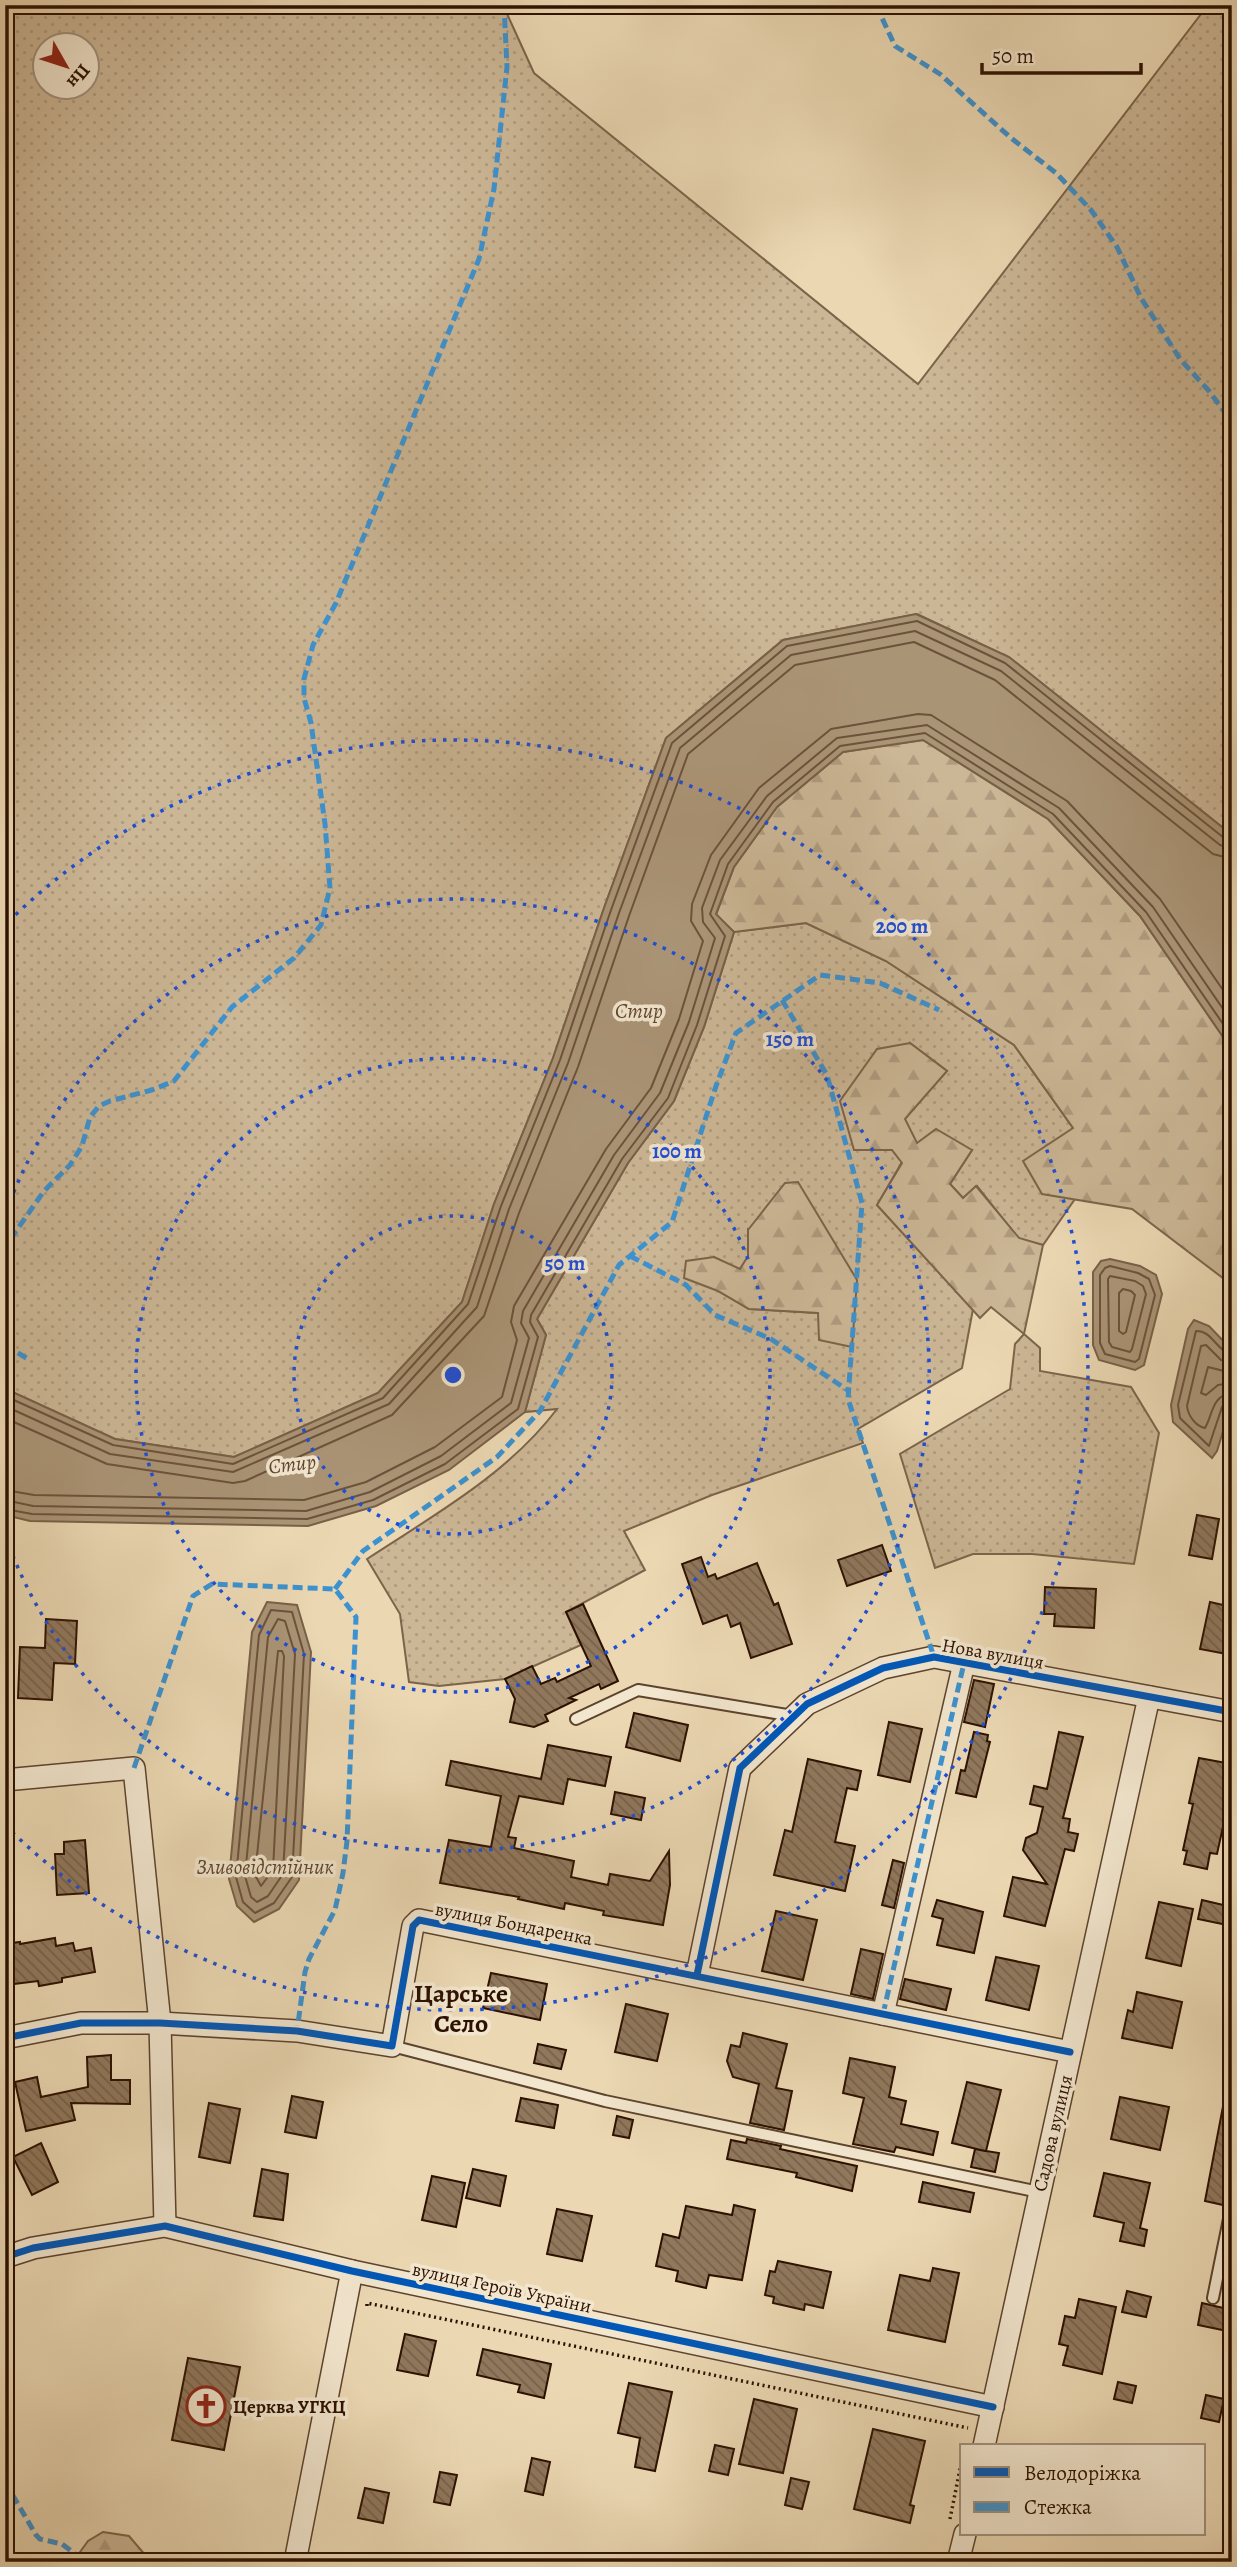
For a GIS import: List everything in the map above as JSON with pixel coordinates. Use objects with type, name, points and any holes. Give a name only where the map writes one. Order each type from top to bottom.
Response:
[{"type":"street","name":"Нова вулиця","points":[[697,1975],[740,1768],[807,1704],[883,1668],[934,1657],[1232,1712]]},
{"type":"street","points":[[883,2014],[964,1663]]},
{"type":"street","name":"Садова вулиця","points":[[984,2444],[1149,1697]]},
{"type":"street","points":[[5,1780],[134,1768],[160,2023],[165,2226]]},
{"type":"street","name":"вулиця Бондаренка","points":[[392,2046],[413,1926],[419,1920],[1070,2052]]},
{"type":"street","points":[[5,2038],[81,2023],[160,2023],[297,2031],[392,2046]]},
{"type":"street","name":"вулиця Героїв України","points":[[5,2257],[33,2248],[165,2226],[352,2271],[993,2406]]},
{"type":"street","points":[[295,2562],[352,2271]]},
{"type":"street","points":[[957,2529],[958,2562]]},
{"type":"lane","points":[[576,1719],[638,1690],[793,1716]]},
{"type":"lane","points":[[392,2046],[606,2101],[1039,2192]]},
{"type":"lane","points":[[1213,2298],[1232,2204]]},
{"type":"path","points":[[365,2317],[368,2304],[969,2428]]},
{"type":"path","points":[[957,2529],[960,2487]]},
{"type":"green space","points":[[5,5],[503,5],[534,73],[918,384],[1208,5],[1232,5],[1232,835],[1009,657],[917,614],[783,640],[666,738],[553,1058],[494,1204],[462,1302],[378,1393],[234,1457],[115,1439],[10,1391],[5,1386]]},
{"type":"green space","points":[[923,740],[1048,819],[1140,916],[1232,1050],[1232,1285],[1132,1209],[1042,1194],[1023,1161],[1073,1128],[1014,1045],[886,961],[806,923],[734,932],[716,915],[734,867],[777,807],[843,752]]},
{"type":"green space","points":[[806,923],[886,961],[1014,1045],[1073,1128],[1042,1193],[1075,1199],[1043,1245],[1019,1239],[977,1186],[963,1198],[950,1184],[972,1150],[917,1144],[904,1119],[947,1071],[910,1043],[892,1150],[902,1162],[877,1205],[973,1309],[962,1368],[858,1429],[863,1443],[712,1495],[624,1531],[645,1570],[566,1612],[581,1645],[505,1679],[439,1686],[409,1682],[400,1614],[367,1559],[469,1492],[516,1454],[557,1409],[525,1412],[546,1335],[537,1319],[628,1163],[674,1101],[704,1027],[734,932]],"holes":[[[748,1230],[851,1346],[818,1313],[749,1309],[718,1291],[714,1257],[739,1270],[749,1256]]]},
{"type":"green space","points":[[910,1043],[947,1071],[905,1119],[917,1143],[936,1129],[972,1150],[950,1184],[963,1198],[976,1186],[1019,1238],[1043,1245],[1024,1334],[991,1307],[980,1318],[877,1205],[902,1163],[892,1150],[854,1150],[840,1101],[877,1049]]},
{"type":"green space","points":[[798,1182],[857,1280],[852,1347],[819,1340],[818,1313],[749,1309],[718,1291],[684,1278],[686,1261],[714,1257],[740,1269],[748,1256],[748,1230],[785,1183]]},
{"type":"green space","points":[[1024,1334],[1040,1348],[1040,1371],[1131,1387],[1159,1433],[1134,1564],[1032,1554],[973,1554],[935,1568],[900,1454],[1010,1389],[1015,1344]]},
{"type":"green space","points":[[103,2532],[129,2536],[146,2556],[178,2562],[77,2562],[75,2559],[88,2541]]},
{"type":"water","name":"Стир","points":[[916,614],[1009,657],[1232,835],[1232,1050],[1140,916],[1048,819],[923,740],[843,752],[777,807],[734,867],[716,914],[734,932],[704,1027],[674,1101],[628,1163],[537,1319],[546,1335],[525,1412],[449,1470],[376,1506],[308,1526],[30,1521],[5,1515],[5,1386],[10,1391],[115,1439],[234,1457],[378,1393],[462,1302],[494,1204],[553,1058],[666,738],[783,640]]},
{"type":"water","points":[[1110,1259],[1140,1266],[1156,1275],[1162,1294],[1144,1365],[1135,1370],[1099,1360],[1093,1345],[1093,1272],[1101,1261]]},
{"type":"water","points":[[1194,1320],[1209,1326],[1232,1350],[1232,1402],[1217,1451],[1212,1458],[1173,1422],[1171,1405],[1188,1329]]},
{"type":"water","name":"Зливовідстійник","points":[[267,1602],[297,1605],[311,1652],[299,1880],[279,1909],[254,1922],[237,1906],[229,1879],[252,1632]]},
{"type":"building","points":[[1197,1515],[1219,1519],[1212,1559],[1189,1555]]},
{"type":"building","points":[[882,1545],[891,1571],[847,1586],[838,1560]]},
{"type":"building","points":[[701,1557],[708,1577],[715,1574],[717,1579],[757,1563],[774,1605],[778,1603],[792,1644],[751,1658],[740,1623],[731,1627],[727,1615],[703,1624],[682,1564]]},
{"type":"building","points":[[1045,1587],[1096,1589],[1094,1628],[1054,1626],[1055,1614],[1044,1614]]},
{"type":"building","points":[[1210,1602],[1232,1607],[1232,1655],[1200,1649]]},
{"type":"building","points":[[583,1604],[618,1681],[601,1689],[599,1684],[569,1698],[576,1700],[545,1715],[548,1721],[534,1727],[510,1722],[515,1699],[505,1679],[532,1666],[541,1684],[555,1678],[557,1682],[591,1666],[566,1612]]},
{"type":"building","points":[[46,1619],[77,1621],[75,1664],[54,1663],[52,1700],[18,1698],[20,1647],[45,1648]]},
{"type":"building","points":[[974,1680],[994,1684],[985,1727],[964,1722]]},
{"type":"building","points":[[634,1713],[688,1725],[680,1761],[626,1747]]},
{"type":"building","points":[[889,1722],[922,1729],[910,1782],[878,1775]]},
{"type":"building","points":[[974,1732],[988,1735],[987,1741],[990,1742],[976,1797],[956,1793],[961,1770],[965,1771]]},
{"type":"building","points":[[1059,1732],[1083,1737],[1063,1818],[1070,1819],[1068,1832],[1078,1834],[1074,1851],[1065,1849],[1045,1926],[1004,1916],[1013,1877],[1047,1884],[1023,1850],[1026,1838],[1037,1833],[1043,1807],[1030,1804],[1034,1786],[1047,1789]]},
{"type":"building","points":[[548,1745],[611,1757],[605,1786],[568,1779],[563,1804],[519,1796],[508,1837],[516,1838],[514,1848],[574,1861],[571,1877],[608,1885],[610,1874],[650,1881],[669,1851],[670,1885],[663,1925],[603,1915],[604,1911],[565,1903],[564,1909],[518,1899],[519,1897],[440,1883],[449,1840],[491,1847],[501,1796],[446,1785],[451,1761],[541,1779]]},
{"type":"building","points":[[1199,1758],[1232,1764],[1232,1786],[1217,1854],[1210,1853],[1207,1869],[1184,1864],[1187,1851],[1183,1850],[1193,1804],[1189,1803]]},
{"type":"building","points":[[808,1759],[861,1771],[857,1790],[847,1788],[835,1842],[855,1846],[845,1891],[774,1875],[785,1830],[792,1832]]},
{"type":"building","points":[[615,1792],[645,1798],[641,1820],[611,1814]]},
{"type":"building","points":[[85,1840],[89,1893],[57,1895],[55,1854],[64,1854],[64,1842]]},
{"type":"building","points":[[893,1860],[904,1863],[894,1908],[882,1905]]},
{"type":"building","points":[[937,1900],[983,1912],[974,1953],[937,1945],[943,1919],[932,1916]]},
{"type":"building","points":[[1202,1900],[1232,1907],[1232,1926],[1198,1919]]},
{"type":"building","points":[[1159,1902],[1193,1909],[1181,1966],[1146,1958]]},
{"type":"building","points":[[776,1911],[817,1920],[803,1980],[762,1971]]},
{"type":"building","points":[[55,1938],[56,1946],[73,1943],[75,1951],[91,1948],[95,1972],[62,1978],[62,1982],[39,1986],[38,1981],[5,1985],[5,1944]]},
{"type":"building","points":[[861,1949],[883,1954],[873,1999],[851,1994]]},
{"type":"building","points":[[996,1957],[1039,1966],[1029,2010],[986,2000]]},
{"type":"building","points":[[491,1973],[547,1984],[540,2020],[483,2008]]},
{"type":"building","points":[[905,1979],[951,1989],[946,2010],[900,1999]]},
{"type":"building","points":[[1137,1992],[1182,2002],[1172,2048],[1122,2038],[1128,2010],[1133,2012]]},
{"type":"building","points":[[626,2004],[668,2014],[657,2061],[615,2052]]},
{"type":"building","points":[[743,2033],[787,2044],[776,2088],[792,2091],[784,2130],[750,2123],[759,2084],[733,2077],[727,2061],[731,2045],[740,2047]]},
{"type":"building","points":[[538,2044],[566,2050],[561,2069],[534,2063]]},
{"type":"building","points":[[111,2055],[111,2080],[130,2080],[130,2104],[71,2103],[75,2120],[26,2131],[15,2082],[37,2077],[41,2097],[88,2087],[87,2057]]},
{"type":"building","points":[[850,2058],[895,2067],[889,2097],[906,2101],[901,2124],[938,2132],[933,2155],[896,2147],[894,2152],[853,2144],[864,2098],[843,2093]]},
{"type":"building","points":[[967,2082],[1001,2090],[986,2151],[999,2153],[995,2172],[971,2167],[975,2149],[985,2151],[952,2143]]},
{"type":"building","points":[[292,2096],[323,2102],[316,2138],[285,2132]]},
{"type":"building","points":[[1120,2097],[1169,2107],[1160,2150],[1111,2139]]},
{"type":"building","points":[[521,2098],[558,2105],[554,2128],[516,2121]]},
{"type":"building","points":[[1224,2101],[1232,2102],[1232,2160],[1223,2205],[1205,2201]]},
{"type":"building","points":[[209,2103],[240,2109],[230,2163],[199,2157]]},
{"type":"building","points":[[617,2116],[633,2120],[629,2138],[613,2135]]},
{"type":"building","points":[[747,2139],[857,2166],[852,2191],[796,2177],[797,2173],[727,2159],[731,2140],[746,2143]]},
{"type":"building","points":[[41,2143],[58,2182],[32,2195],[13,2157]]},
{"type":"building","points":[[262,2169],[288,2174],[283,2220],[254,2216]]},
{"type":"building","points":[[473,2169],[506,2176],[500,2206],[466,2198]]},
{"type":"building","points":[[1104,2173],[1150,2183],[1140,2228],[1147,2230],[1144,2246],[1120,2241],[1124,2223],[1094,2216]]},
{"type":"building","points":[[432,2176],[465,2183],[456,2227],[422,2220]]},
{"type":"building","points":[[923,2182],[974,2193],[970,2212],[919,2202]]},
{"type":"building","points":[[734,2205],[755,2210],[742,2280],[709,2275],[706,2288],[676,2281],[678,2271],[656,2266],[663,2234],[679,2238],[686,2206],[732,2215]]},
{"type":"building","points":[[557,2209],[592,2216],[582,2261],[547,2254]]},
{"type":"building","points":[[778,2261],[831,2272],[823,2308],[805,2304],[804,2310],[773,2303],[774,2297],[765,2295],[770,2271],[775,2272]]},
{"type":"building","points":[[933,2268],[959,2273],[945,2342],[888,2330],[900,2275],[930,2281]]},
{"type":"building","points":[[1127,2291],[1151,2297],[1146,2317],[1122,2312]]},
{"type":"building","points":[[1079,2299],[1116,2307],[1102,2374],[1063,2365],[1068,2346],[1059,2344],[1065,2316],[1075,2318]]},
{"type":"building","points":[[1202,2303],[1232,2310],[1232,2332],[1198,2325]]},
{"type":"building","points":[[405,2334],[436,2341],[428,2376],[397,2370]]},
{"type":"building","points":[[483,2349],[551,2364],[544,2398],[518,2392],[520,2385],[477,2375]]},
{"type":"building","name":"Церква УГКЦ","points":[[188,2358],[240,2367],[224,2450],[172,2440]]},
{"type":"building","points":[[1118,2382],[1136,2386],[1132,2403],[1114,2399]]},
{"type":"building","points":[[629,2383],[672,2392],[655,2471],[635,2467],[640,2438],[618,2433]]},
{"type":"building","points":[[1206,2395],[1224,2399],[1219,2422],[1201,2418]]},
{"type":"building","points":[[754,2399],[797,2409],[783,2473],[739,2464]]},
{"type":"building","points":[[873,2429],[925,2441],[910,2505],[914,2506],[910,2523],[854,2509]]},
{"type":"building","points":[[715,2445],[734,2449],[728,2475],[709,2471]]},
{"type":"building","points":[[532,2458],[550,2462],[543,2495],[525,2491]]},
{"type":"building","points":[[440,2472],[457,2475],[450,2505],[434,2502]]},
{"type":"building","points":[[791,2478],[809,2482],[802,2509],[785,2505]]},
{"type":"building","points":[[365,2488],[389,2493],[383,2523],[358,2518]]},
{"type":"marked path","points":[[5,1253],[14,1234],[44,1191],[70,1165],[82,1146],[90,1117],[99,1106],[174,1081],[232,1007],[294,958],[321,925],[330,888],[325,824],[311,723],[304,698],[304,679],[313,645],[336,603],[479,259],[494,189],[507,67],[504,5]]},
{"type":"marked path","points":[[876,5],[895,46],[940,74],[1011,138],[1056,173],[1091,210],[1117,247],[1141,298],[1180,359],[1232,422]]},
{"type":"marked path","points":[[335,1589],[363,1551],[497,1457],[540,1411],[619,1265],[672,1222],[736,1033],[820,975],[880,983],[939,1010]]},
{"type":"marked path","points":[[782,1000],[827,1075],[862,1203],[848,1399],[934,1657]]},
{"type":"marked path","points":[[630,1256],[686,1285],[715,1315],[771,1339],[849,1391]]},
{"type":"marked path","points":[[5,1345],[28,1359]]},
{"type":"marked path","points":[[134,1768],[193,1596],[212,1584],[335,1589],[356,1617],[347,1841],[335,1910],[305,1972],[297,2031]]},
{"type":"marked path","points":[[883,2014],[964,1663]]},
{"type":"marked path","points":[[5,2482],[40,2539],[62,2544],[86,2562]]},
{"type":"cycle path","points":[[697,1975],[740,1768],[807,1704],[883,1668],[934,1657],[1232,1712]]},
{"type":"cycle path","points":[[5,2038],[81,2023],[160,2023],[297,2031],[392,2046],[413,1926],[419,1920],[1070,2052]]},
{"type":"cycle path","points":[[5,2257],[33,2248],[165,2226],[352,2271],[993,2407]]},
{"type":"place","name":"Церква УГКЦ","points":[[206,2406]]},
{"type":"district","name":"Царське Село","points":[[461,2008]]}]
